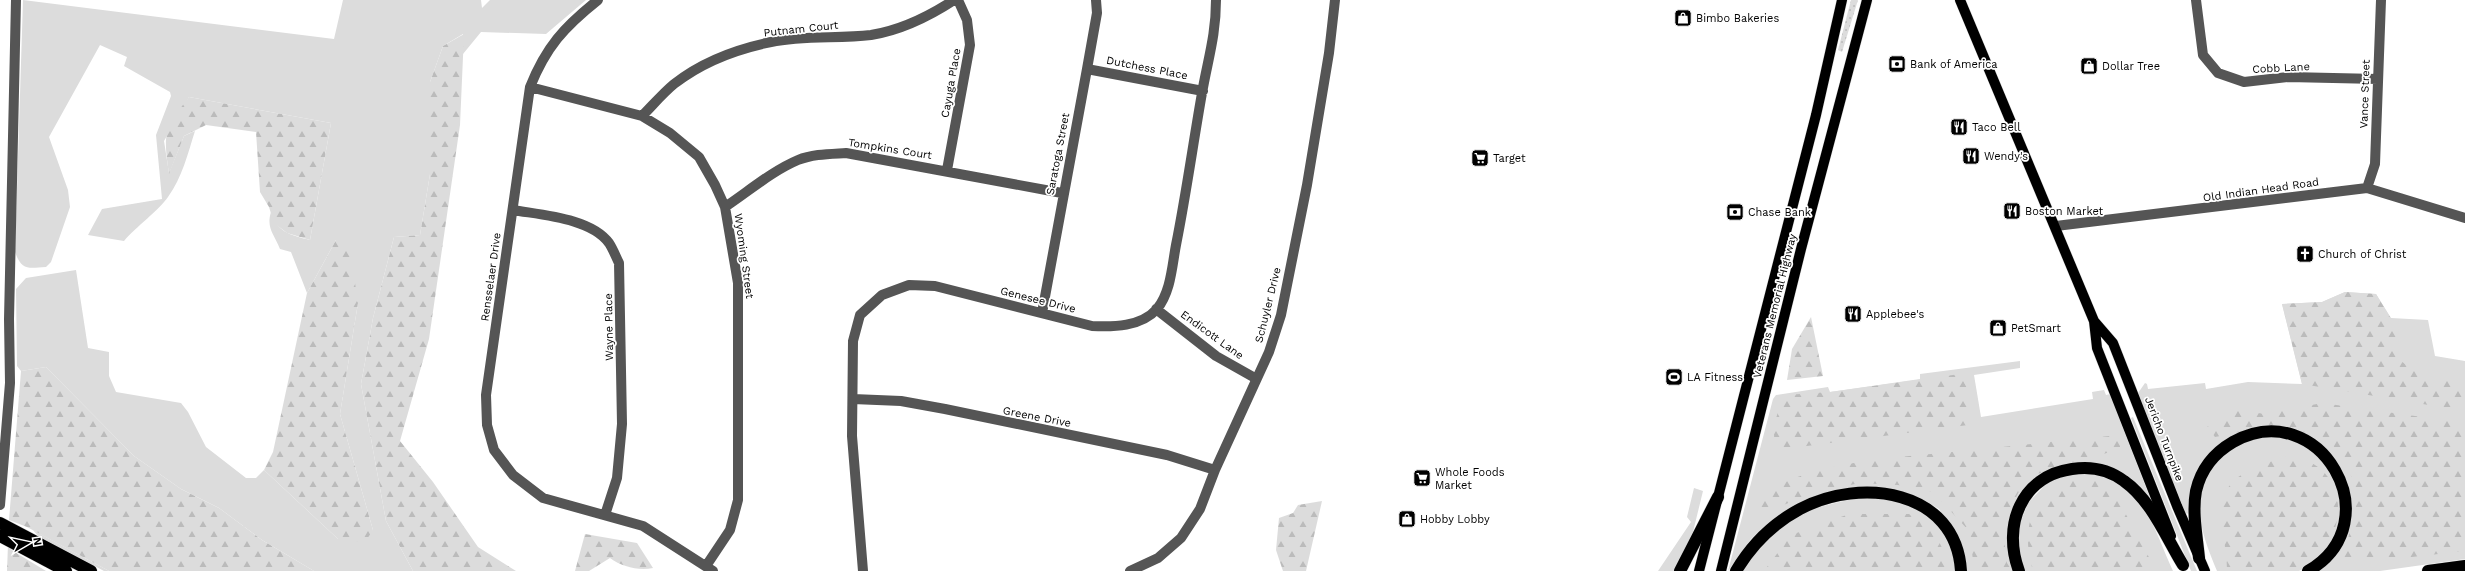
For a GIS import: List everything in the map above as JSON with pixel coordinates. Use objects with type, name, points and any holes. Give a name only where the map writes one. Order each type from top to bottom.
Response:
[{"type":"highway","points":[[2199,558],[2195,510],[2196,492],[2202,473],[2211,459],[2228,445],[2245,436],[2267,431],[2290,434],[2309,441],[2325,454],[2336,469],[2343,486],[2346,521],[2335,546],[2322,563],[2308,571]]},
{"type":"highway","points":[[2019,571],[2014,557],[2012,542],[2013,525],[2019,507],[2042,480],[2059,471],[2078,468],[2094,468],[2110,472],[2136,490],[2145,501],[2184,568]]},
{"type":"highway","points":[[1736,571],[1748,551],[1767,531],[1801,509],[1834,497],[1874,494],[1914,501],[1931,510],[1942,521],[1952,537],[1960,557],[1961,571]]},
{"type":"highway","points":[[1680,571],[1718,497]]},
{"type":"highway","points":[[0,523],[91,571]]},
{"type":"highway","points":[[0,536],[66,571]]},
{"type":"highway","points":[[2428,571],[2465,566]]},
{"type":"main road","name":"Veterans Memorial Highway","points":[[1699,571],[1817,108],[1842,0]]},
{"type":"main road","name":"Veterans Memorial Highway","points":[[1721,571],[1801,249],[1867,0]]},
{"type":"main road","name":"Jericho Turnpike","points":[[1960,0],[2056,226],[2094,321],[2097,348],[2184,568]]},
{"type":"main road","name":"Jericho Turnpike","points":[[2094,321],[2113,343],[2205,571]]},
{"type":"street","points":[[0,505],[10,383],[4,318],[16,0]]},
{"type":"street","name":"Rensselaer Drive","points":[[598,0],[558,36],[541,60],[530,87],[486,395],[487,424],[494,450],[513,476],[543,498],[605,514]]},
{"type":"street","name":"Putnam Court","points":[[642,116],[674,84],[704,65],[727,54],[771,42],[870,35],[904,27],[931,15],[954,0]]},
{"type":"street","name":"Cayuga Place","points":[[947,170],[970,45],[967,20],[958,0]]},
{"type":"street","name":"Saratoga Street","points":[[1042,312],[1062,193],[1097,13],[1096,0]]},
{"type":"street","name":"Genesee Drive","points":[[863,571],[852,436],[853,341],[860,315],[882,295],[909,285],[935,286],[1042,312],[1092,326],[1116,327],[1138,321],[1156,309],[1167,292],[1203,91],[1216,29],[1216,0]]},
{"type":"street","name":"Schuyler Drive","points":[[1130,571],[1158,558],[1181,538],[1200,509],[1215,470],[1226,450],[1255,378],[1269,352],[1276,330],[1290,270],[1329,53],[1335,0]]},
{"type":"street","name":"Cobb Lane","points":[[2196,0],[2203,55],[2218,73],[2244,82],[2288,77],[2378,79]]},
{"type":"street","name":"Vance Street","points":[[2367,188],[2374,164],[2381,0]]},
{"type":"street","name":"Dutchess Place","points":[[1087,69],[1203,91]]},
{"type":"street","name":"Wyoming Street","points":[[530,87],[642,116],[670,133],[699,157],[725,207],[738,283],[740,337],[738,500],[730,530],[710,568]]},
{"type":"street","name":"Tompkins Court","points":[[725,207],[774,173],[798,160],[822,154],[846,153],[947,170],[1062,193]]},
{"type":"street","name":"Old Indian Head Road","points":[[2056,226],[2367,188],[2465,218]]},
{"type":"street","name":"Wayne Place","points":[[513,210],[556,217],[588,227],[609,242],[618,263],[622,424],[617,478],[605,514]]},
{"type":"street","name":"Endicott Lane","points":[[1156,309],[1216,356],[1255,378]]},
{"type":"street","name":"Greene Drive","points":[[852,399],[901,401],[1161,454],[1215,470]]},
{"type":"street","points":[[605,514],[642,526],[710,568]]},
{"type":"green space","points":[[23,0],[334,39],[343,0],[481,0],[482,8],[490,0],[586,0],[546,34],[481,32],[463,54],[463,34],[443,46],[430,82],[430,174],[420,235],[394,237],[373,318],[361,384],[386,521],[413,571],[314,571],[262,540],[219,508],[181,489],[134,456],[46,367],[21,371],[17,366],[16,289],[26,278],[76,270],[88,348],[109,352],[109,376],[116,392],[181,403],[188,412],[206,447],[246,478],[256,478],[264,470],[338,539],[373,530],[340,414],[358,303],[336,240],[307,293],[291,252],[280,249],[271,231],[269,222],[271,212],[277,224],[285,232],[310,240],[331,123],[189,97],[164,141],[169,173],[184,136],[195,131],[181,174],[168,197],[124,241],[88,235],[102,209],[162,199],[156,135],[171,96],[170,92],[124,66],[127,57],[100,45],[49,137],[68,190],[70,207],[51,262],[46,267],[26,267],[20,262],[15,252]]},
{"type":"green space","points":[[1851,0],[1858,0],[1842,52],[1838,50]]},
{"type":"green space","points":[[464,34],[460,125],[429,339],[400,441],[433,482],[478,547],[516,571],[413,571],[386,521],[361,384],[373,318],[394,237],[420,235],[430,174],[430,82],[443,46]]},
{"type":"green space","points":[[189,97],[331,123],[310,240],[287,233],[274,223],[269,207],[260,192],[256,132],[206,125],[184,136],[169,174],[166,149],[167,132],[174,117]]},
{"type":"green space","points":[[342,238],[350,249],[358,303],[340,414],[373,530],[365,542],[338,539],[264,470],[273,452],[307,293],[336,240]]},
{"type":"green space","points":[[2345,292],[2376,294],[2391,318],[2428,320],[2435,356],[2465,361],[2465,559],[2380,571],[2317,571],[2330,561],[2341,548],[2348,528],[2350,508],[2347,488],[2340,469],[2328,452],[2313,439],[2295,430],[2274,427],[2269,428],[2254,433],[2215,451],[2190,514],[2184,513],[2136,396],[2145,383],[2147,384],[2148,389],[2205,383],[2206,389],[2248,382],[2302,384],[2282,304],[2322,302]]},
{"type":"green space","points":[[2345,292],[2376,294],[2396,327],[2397,358],[2421,376],[2465,383],[2465,411],[2302,384],[2282,304],[2322,302]]},
{"type":"green space","points":[[1811,317],[1823,376],[1787,380],[1792,349]]},
{"type":"green space","points":[[2020,361],[2020,368],[1974,375],[1981,417],[2093,399],[2092,392],[2104,390],[2106,395],[2110,394],[2152,503],[2131,479],[2112,469],[2070,465],[2017,500],[2008,526],[2008,548],[2015,571],[1965,571],[1963,552],[1954,529],[1939,509],[1924,500],[1867,489],[1772,520],[1751,539],[1728,571],[1773,399],[1776,395],[1828,387],[1830,392],[1920,379],[1920,374]]},
{"type":"green space","points":[[46,367],[134,456],[181,489],[219,508],[262,540],[314,571],[109,571],[27,527],[9,520],[21,371]]},
{"type":"green space","points":[[1960,374],[1968,390],[1968,425],[1777,450],[1774,436],[1775,422],[1779,409],[1786,395],[1830,392]]},
{"type":"green space","points":[[2322,403],[2465,423],[2465,551],[2394,559],[2343,559],[2356,506],[2349,464],[2337,449],[2321,437],[2277,425],[2215,437],[2207,427],[2233,410],[2266,414]]},
{"type":"green space","points":[[2133,417],[2197,571],[2191,571],[2131,418]]},
{"type":"green space","points":[[2268,435],[2298,441],[2318,454],[2336,476],[2343,505],[2338,532],[2320,560],[2299,571],[2217,571],[2207,544],[2200,518],[2202,492],[2206,479],[2219,459],[2233,447],[2241,442]]},
{"type":"green space","points":[[2110,436],[2120,439],[2120,449],[2027,477],[2002,523],[2007,563],[2012,571],[1974,571],[1970,532],[1933,492],[1898,485],[1860,483],[1815,492],[1771,510],[1761,508],[1758,497],[1778,485],[1801,476],[1825,469],[1851,464],[1903,457]]},
{"type":"green space","points":[[2288,456],[2304,459],[2328,476],[2338,502],[2338,517],[2334,532],[2323,549],[2297,568],[2227,571],[2226,551],[2221,520],[2221,505],[2225,493],[2231,483],[2251,469]]},
{"type":"green space","points":[[2073,472],[2101,473],[2115,479],[2128,488],[2138,499],[2147,513],[2173,571],[2024,571],[2015,536],[2028,503],[2049,481]]},
{"type":"green space","points":[[2082,477],[2100,480],[2114,492],[2152,563],[2160,571],[2033,571],[2029,554],[2028,538],[2029,524],[2034,511],[2041,500],[2052,491],[2065,483]]},
{"type":"green space","points":[[1694,488],[1703,491],[1692,536],[1676,571],[1658,571],[1691,522],[1687,517]]},
{"type":"green space","points":[[1860,498],[1894,500],[1921,508],[1938,522],[1951,542],[1956,571],[1741,571],[1764,538],[1785,522],[1809,510]]},
{"type":"green space","points":[[1322,501],[1306,571],[1283,571],[1276,550],[1279,518],[1293,513],[1298,505]]},
{"type":"green space","points":[[1849,514],[1909,514],[1934,531],[1944,552],[1949,571],[1764,571],[1791,535]]},
{"type":"green space","points":[[33,530],[109,571],[104,571],[38,536]]},
{"type":"green space","points":[[585,534],[637,543],[653,568],[631,568],[610,558],[589,571],[575,571]]},
{"type":"green space","points":[[8,544],[13,551],[46,571],[7,571]]},
{"type":"place","name":"Bimbo Bakeries","points":[[1683,18]]},
{"type":"place","name":"Bank of America","points":[[1897,64]]},
{"type":"place","name":"Dollar Tree","points":[[2089,66]]},
{"type":"place","name":"Taco Bell","points":[[1959,127]]},
{"type":"place","name":"Wendy's","points":[[1971,156]]},
{"type":"place","name":"Target","points":[[1480,158]]},
{"type":"place","name":"Boston Market","points":[[2012,211]]},
{"type":"place","name":"Chase Bank","points":[[1735,212]]},
{"type":"place","name":"Church of Christ","points":[[2305,254]]},
{"type":"place","name":"Applebee's","points":[[1853,314]]},
{"type":"place","name":"PetSmart","points":[[1998,328]]},
{"type":"place","name":"LA Fitness","points":[[1674,377]]},
{"type":"place","name":"Whole Foods Market","points":[[1422,478]]},
{"type":"place","name":"Hobby Lobby","points":[[1407,519]]}]
